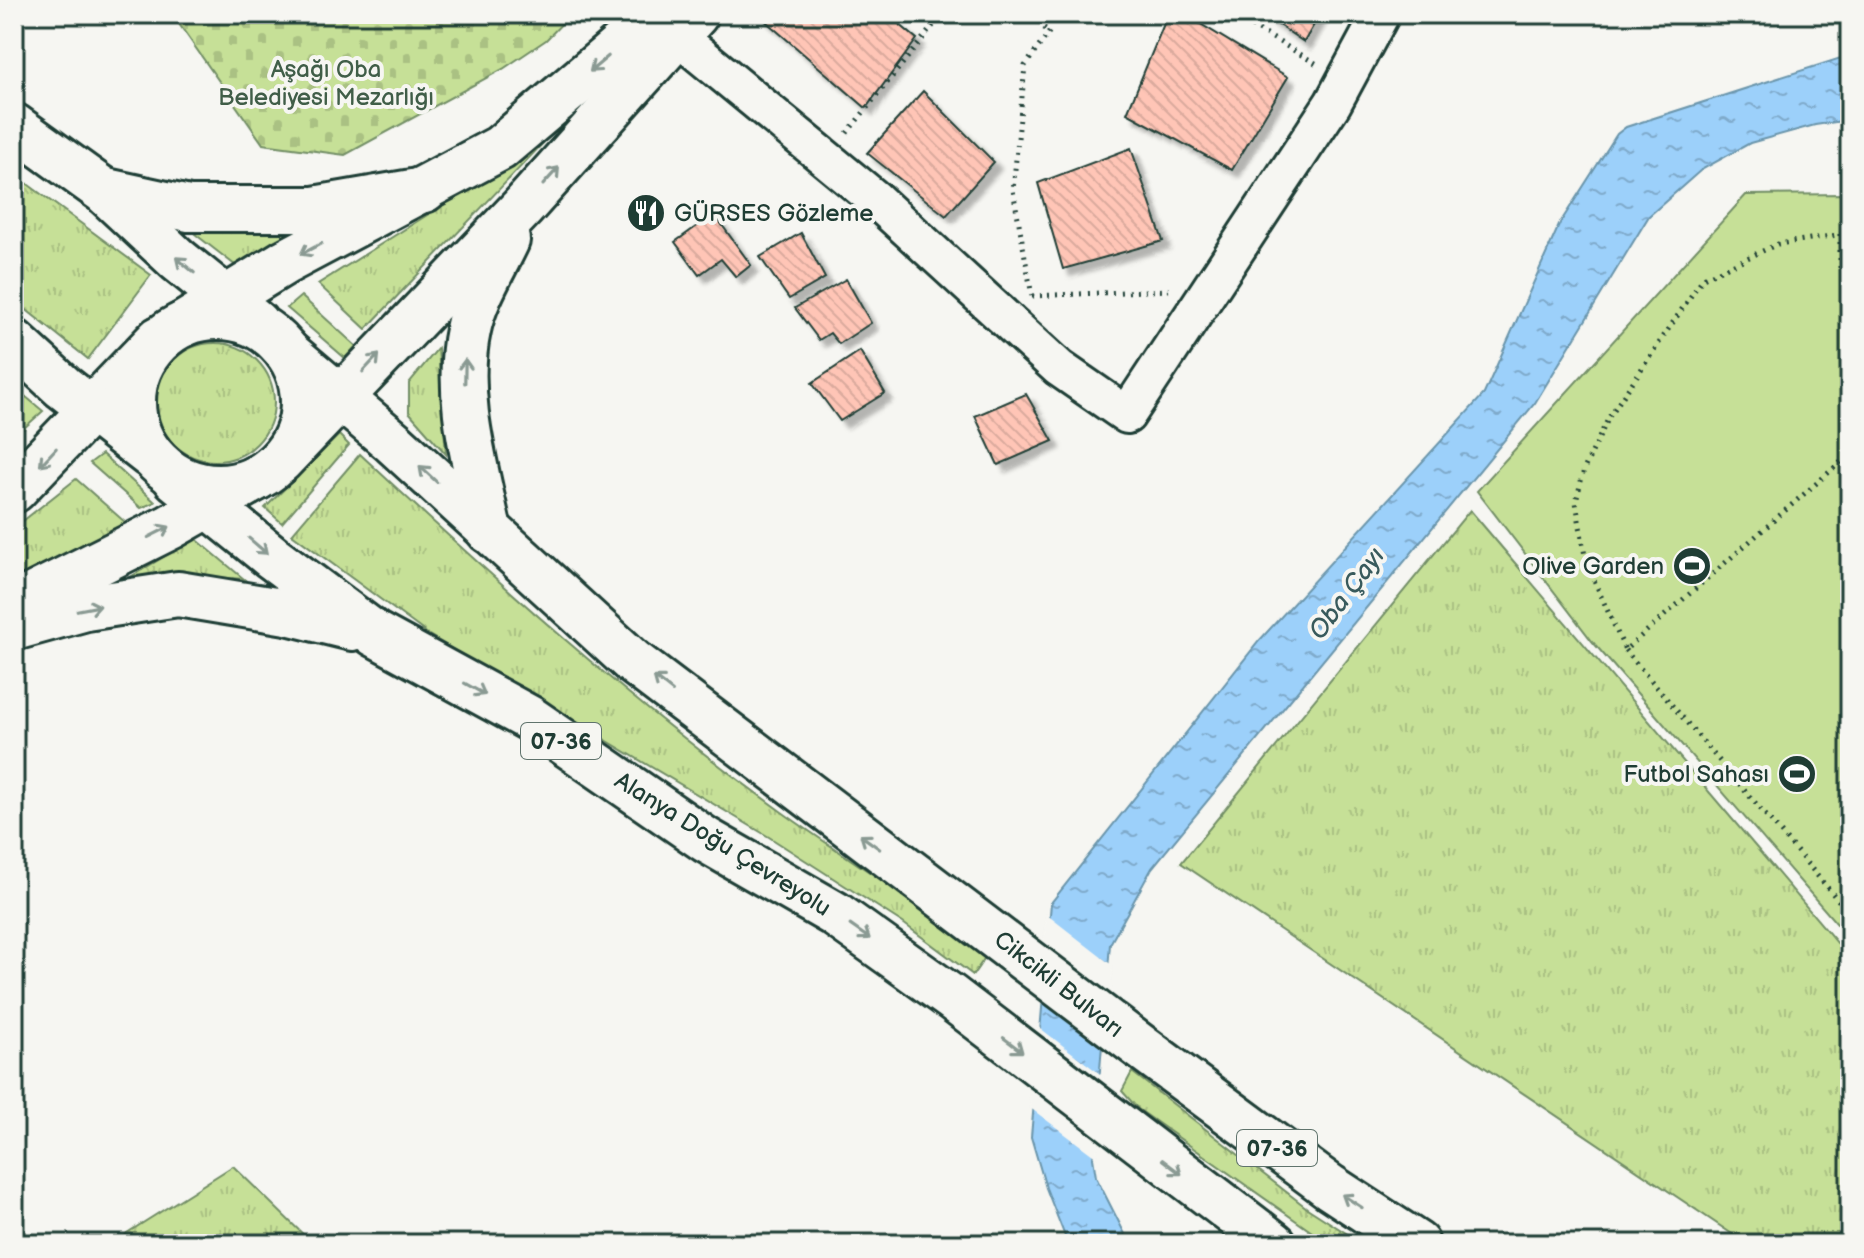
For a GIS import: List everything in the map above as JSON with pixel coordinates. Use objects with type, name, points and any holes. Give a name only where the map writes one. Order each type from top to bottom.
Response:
[{"type":"main road","points":[[14,490],[172,332],[285,262],[500,148],[677,21]]},
{"type":"main road","points":[[14,605],[181,481],[232,485],[269,469],[522,208],[677,21]]},
{"type":"main road","points":[[14,126],[104,191],[178,260],[278,342],[489,531]]},
{"type":"main road","points":[[104,191],[203,209],[314,209],[424,190]]},
{"type":"main road","points":[[489,531],[472,448],[463,373],[468,328],[522,208]]},
{"type":"main road","points":[[172,332],[212,316],[241,320],[278,342],[301,379],[304,408],[296,437],[269,469]]},
{"type":"main road","name":"07-36","points":[[172,332],[143,361],[134,400],[141,439],[181,481]]},
{"type":"main road","name":"Alanya Doğu Çevreyolu","points":[[14,342],[272,557],[375,634],[529,718],[706,840],[835,914],[951,997],[1274,1244]]},
{"type":"main road","name":"Cikcikli Bulvarı","points":[[489,531],[632,661],[799,790],[1330,1187],[1417,1244]]},
{"type":"main road","points":[[14,628],[86,608],[178,594],[287,612],[375,634]]},
{"type":"street","points":[[677,21],[1059,368],[1127,415],[1333,103],[1381,14]]},
{"type":"path","points":[[839,143],[939,15],[1004,14]]},
{"type":"path","points":[[1034,310],[1013,190],[1025,66],[1049,31],[1041,26],[1037,14]]},
{"type":"path","points":[[1231,14],[1321,66],[1313,79]]},
{"type":"path","points":[[1850,233],[1778,244],[1703,278],[1609,417],[1584,469],[1576,502],[1586,562],[1625,650],[1850,914]]},
{"type":"path","points":[[1840,234],[1840,269]]},
{"type":"path","points":[[1032,296],[1174,290]]},
{"type":"path","points":[[1625,650],[1850,454]]},
{"type":"green space","name":"Aşağı Oba Belediyesi Mezarlığı","points":[[172,14],[571,14],[546,40],[503,69],[345,155],[263,144]]},
{"type":"green space","points":[[588,96],[366,329],[318,284],[465,191]]},
{"type":"green space","points":[[14,174],[151,275],[88,359],[14,300]]},
{"type":"green space","name":"Olive Garden","points":[[1850,194],[1850,939],[1592,641],[1477,491],[1746,195]]},
{"type":"green space","points":[[194,220],[306,232],[240,269],[186,227]]},
{"type":"green space","points":[[301,296],[356,346],[345,358],[287,308]]},
{"type":"green space","points":[[215,343],[238,347],[257,360],[270,379],[274,402],[270,425],[257,444],[238,457],[215,461],[192,457],[173,444],[160,425],[156,402],[160,379],[173,360],[192,347]]},
{"type":"green space","points":[[438,348],[446,454],[409,412],[409,383]]},
{"type":"green space","points":[[14,387],[43,411],[14,437]]},
{"type":"green space","points":[[339,435],[349,445],[282,523],[265,508]]},
{"type":"green space","points":[[102,454],[155,502],[141,508],[90,463]]},
{"type":"green space","points":[[360,454],[513,594],[672,728],[782,812],[911,900],[986,956],[973,975],[903,923],[769,837],[429,635],[292,534]]},
{"type":"green space","points":[[76,479],[126,523],[14,581],[14,528]]},
{"type":"green space","points":[[1470,510],[1850,958],[1850,1244],[1747,1244],[1181,863]]},
{"type":"green space","points":[[195,538],[244,579],[182,575],[127,579]]},
{"type":"green space","points":[[1132,1072],[1307,1208],[1363,1244],[1329,1244],[1138,1109],[1122,1091]]},
{"type":"green space","points":[[233,1166],[313,1244],[118,1244],[127,1233]]},
{"type":"water","name":"Oba Çayı","points":[[1850,55],[1850,120],[1815,125],[1750,143],[1701,170],[1649,216],[1535,403],[1152,868],[1110,944],[1093,1158],[1096,1177],[1130,1244],[1068,1244],[1046,1188],[1031,1137],[1051,903],[1259,641],[1484,394],[1560,223],[1617,134],[1626,127]]},
{"type":"pier","points":[[1046,914],[1113,966],[1106,1051],[1039,997]]},
{"type":"pier","points":[[1036,1025],[1104,1077],[1097,1158],[1029,1107]]},
{"type":"building","points":[[764,14],[887,14],[917,39],[866,108],[762,18]]},
{"type":"building","points":[[1168,14],[1184,14],[1288,77],[1232,170],[1127,113]]},
{"type":"building","points":[[1262,14],[1320,14],[1304,42]]},
{"type":"building","points":[[923,91],[994,162],[946,216],[867,153]]},
{"type":"building","points":[[1131,148],[1163,241],[1063,269],[1038,183]]},
{"type":"building","points":[[714,214],[751,265],[736,277],[721,259],[699,275],[675,242]]},
{"type":"building","points":[[801,233],[825,278],[789,299],[760,257]]},
{"type":"building","points":[[846,279],[871,323],[839,344],[830,333],[819,340],[795,308]]},
{"type":"building","points":[[860,351],[885,393],[840,421],[812,383]]},
{"type":"building","points":[[1026,394],[1053,441],[998,465],[975,416]]},
{"type":"place","name":"GÜRSES Gözleme","points":[[646,213]]},
{"type":"place","name":"Olive Garden","points":[[1692,566]]},
{"type":"place","name":"Futbol Sahası","points":[[1797,774]]}]
